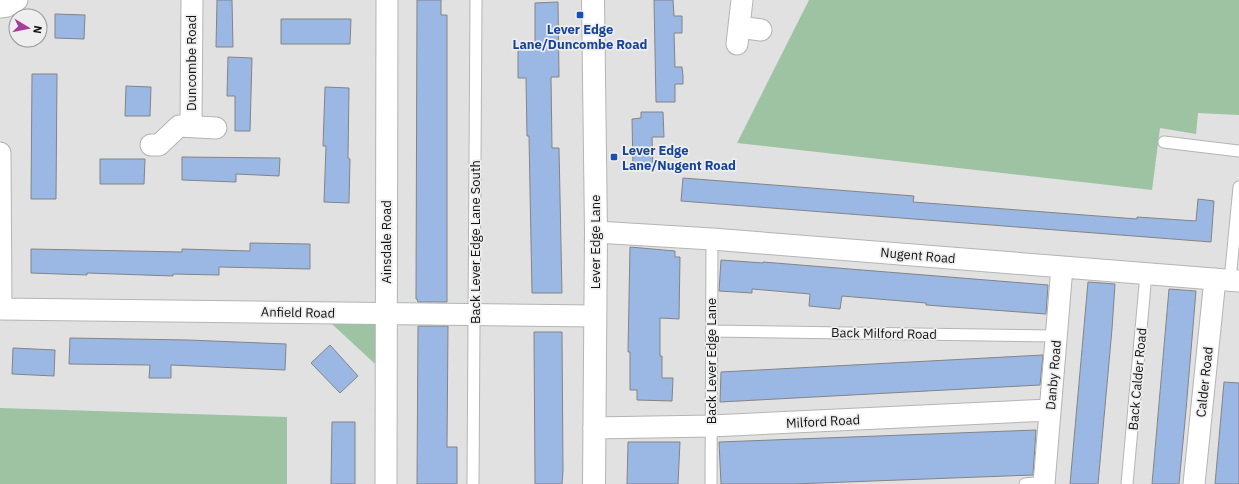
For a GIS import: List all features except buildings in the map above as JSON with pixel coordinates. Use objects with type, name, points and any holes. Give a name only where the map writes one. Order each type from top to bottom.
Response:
[{"type":"street","points":[[0,6],[7,6],[17,0]]},
{"type":"street","name":"Duncombe Road","points":[[191,126],[192,0]]},
{"type":"street","name":"Ainsdale Road","points":[[386,484],[387,0]]},
{"type":"street","name":"Lever Edge Lane","points":[[593,0],[596,232],[594,484]]},
{"type":"street","points":[[742,0],[738,35],[761,30]]},
{"type":"street","name":"Duncombe Road","points":[[151,145],[159,145],[179,126],[216,128]]},
{"type":"street","points":[[0,153],[0,309]]},
{"type":"street","name":"Nugent Road","points":[[596,232],[712,239],[1228,280]]},
{"type":"street","name":"Danby Road","points":[[1038,483],[1050,410],[1062,267]]},
{"type":"street","name":"Calder Road","points":[[1194,484],[1228,280]]},
{"type":"street","name":"Anfield Road","points":[[0,309],[595,316]]},
{"type":"street","name":"Milford Road","points":[[594,428],[711,426],[1050,410]]},
{"type":"lane","name":"Back Lever Edge Lane South","points":[[474,484],[476,0]]},
{"type":"lane","points":[[1164,142],[1239,151]]},
{"type":"lane","points":[[1228,280],[1239,187]]},
{"type":"lane","name":"Back Lever Edge Lane","points":[[711,484],[712,239]]},
{"type":"lane","name":"Back Calder Road","points":[[1127,484],[1146,274]]},
{"type":"lane","name":"Back Milford Road","points":[[711,331],[1056,336]]},
{"type":"green space","points":[[809,0],[1239,0],[1239,115],[1198,113],[1196,134],[1160,128],[1152,190],[737,143]]},
{"type":"green space","points":[[320,313],[386,313],[386,374]]},
{"type":"green space","points":[[0,408],[287,417],[287,484],[0,484]]},
{"type":"place","name":"Lever Edge Lane/Duncombe Road","points":[[580,15]]},
{"type":"place","name":"Lever Edge Lane/Nugent Road","points":[[614,157]]}]
